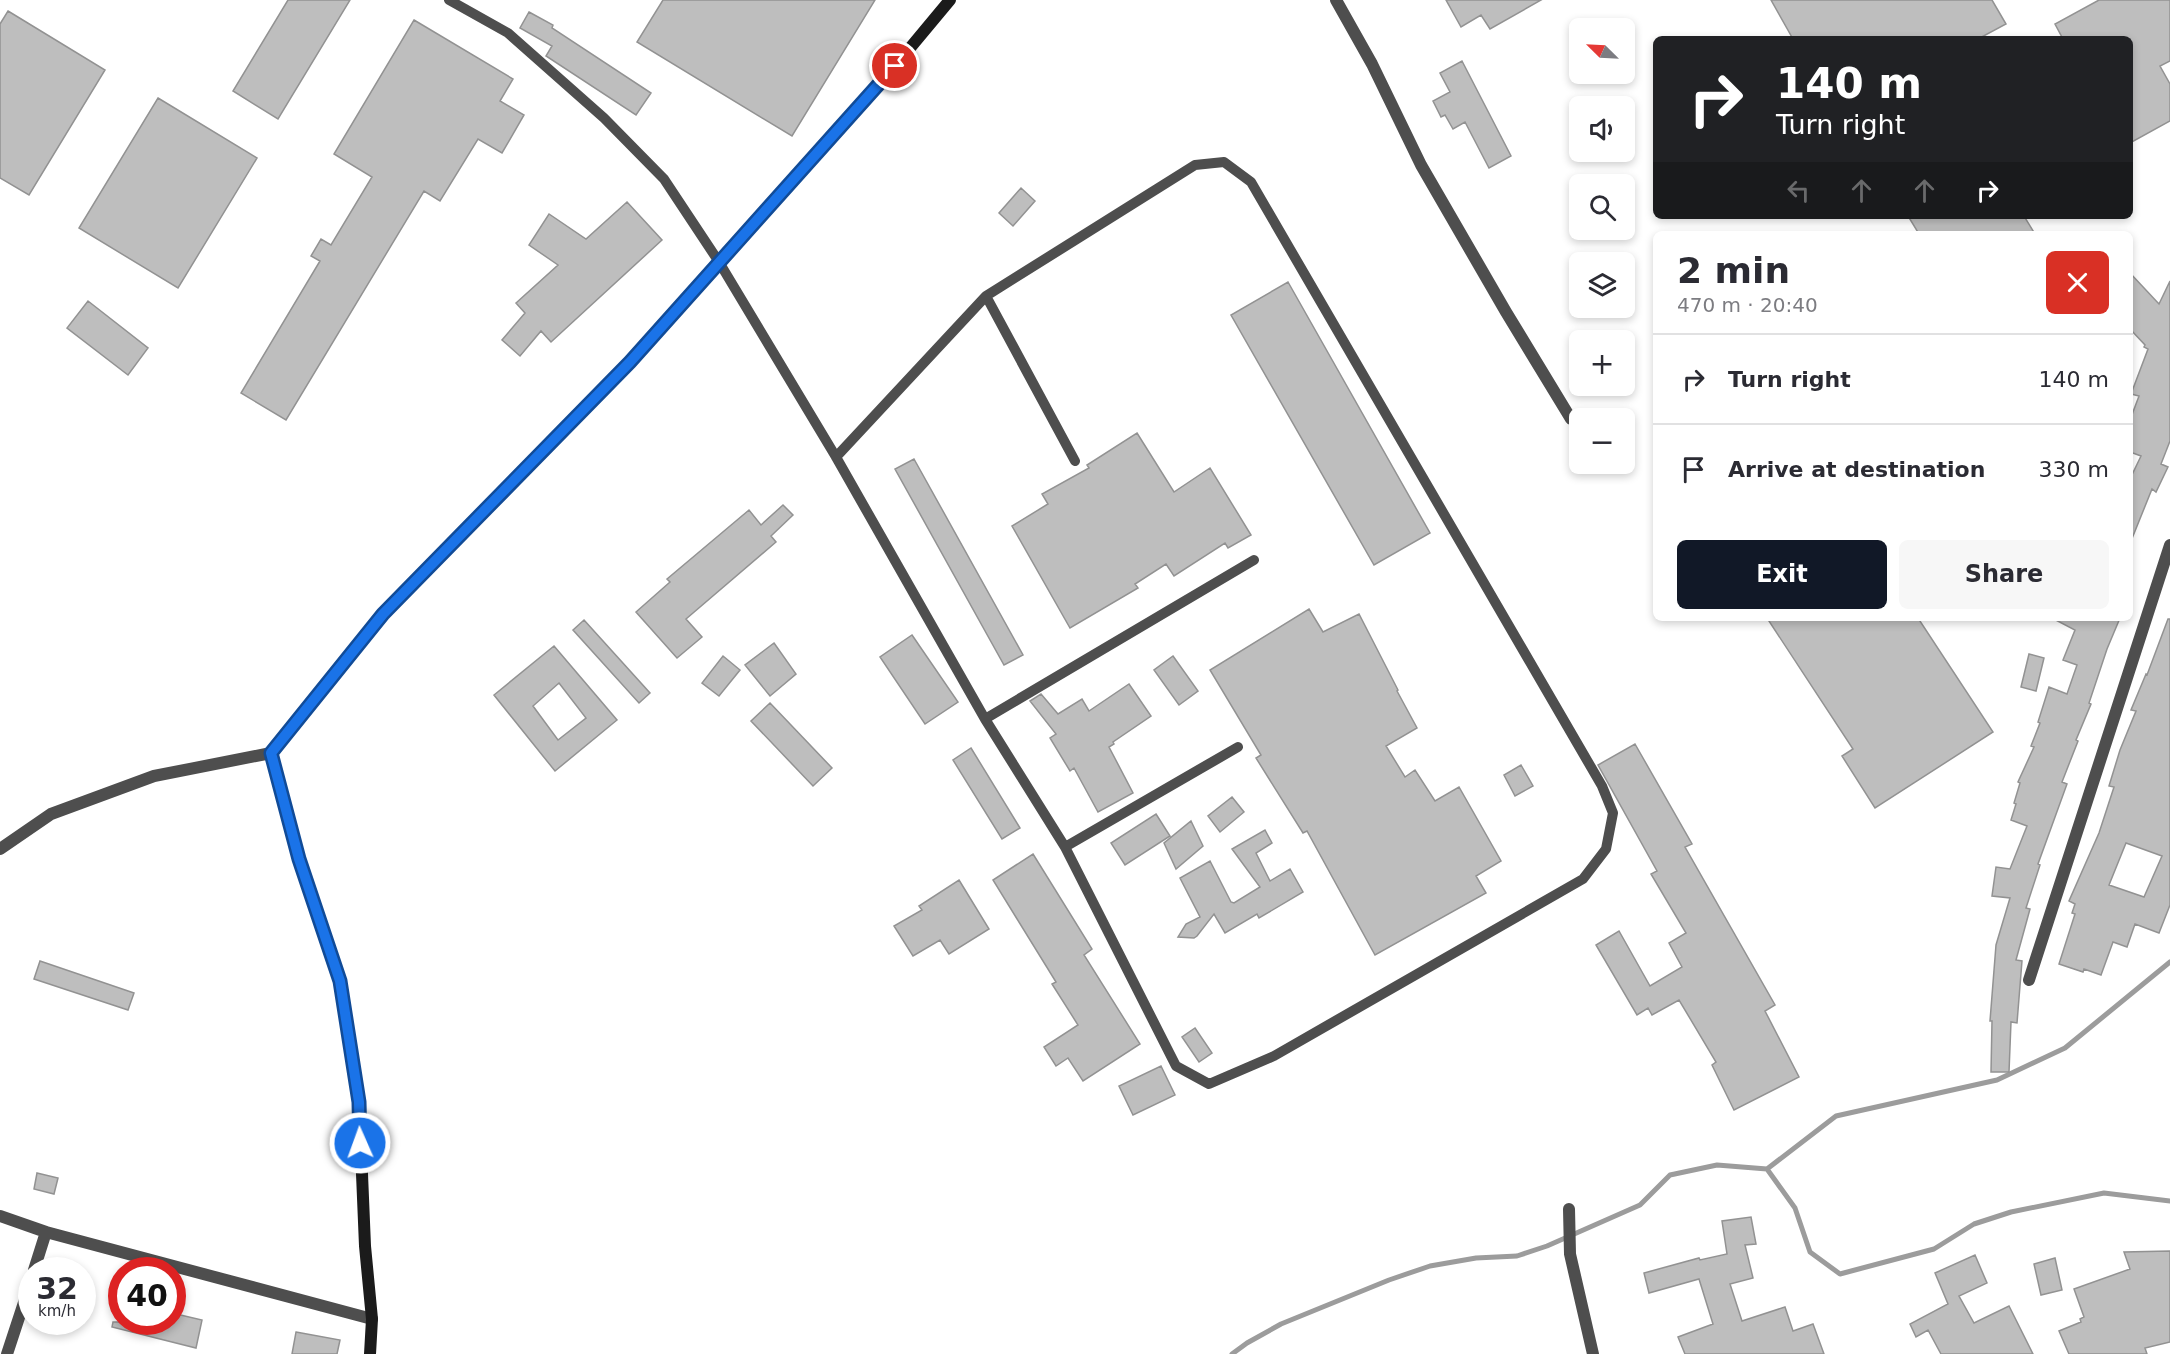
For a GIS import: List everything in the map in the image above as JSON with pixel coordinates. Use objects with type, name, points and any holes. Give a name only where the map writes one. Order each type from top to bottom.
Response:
[{"type":"street","points":[[0,849],[51,814],[154,776],[271,753],[383,614],[630,362],[895,66],[950,0]]},
{"type":"street","points":[[1336,0],[1372,64],[1421,165],[1569,416]]},
{"type":"street","points":[[2029,980],[2170,545]]},
{"type":"street","points":[[271,753],[299,859],[340,981],[359,1102],[365,1246],[372,1319],[370,1354]]},
{"type":"street","points":[[1569,1209],[1570,1254],[1593,1354]]},
{"type":"street","points":[[0,1216],[46,1232],[372,1319]]},
{"type":"street","points":[[38,1257],[46,1232]]},
{"type":"street","points":[[7,1354],[18,1321]]},
{"type":"lane","points":[[449,0],[508,33],[604,118],[664,178],[719,262],[836,457],[985,719],[1065,847],[1176,1066],[1209,1084],[1274,1056],[1583,879],[1606,849],[1613,813],[1596,776],[1251,182],[1224,162],[1195,165],[986,296],[836,457]]},
{"type":"lane","points":[[986,296],[1075,461]]},
{"type":"lane","points":[[985,719],[1254,560]]},
{"type":"lane","points":[[1065,847],[1238,747]]},
{"type":"building","points":[[288,0],[350,0],[278,119],[233,91]]},
{"type":"building","points":[[663,0],[875,0],[792,136],[637,42]]},
{"type":"building","points":[[1446,0],[1541,0],[1490,29],[1481,15],[1461,27]]},
{"type":"building","points":[[1771,0],[1992,0],[2006,24],[1984,36],[1791,36]]},
{"type":"building","points":[[2099,0],[2170,0],[2170,61],[2160,66],[2170,84],[2170,121],[2133,141],[2133,36],[2061,36],[2055,24]]},
{"type":"building","points":[[8,11],[105,70],[29,195],[0,178],[0,24]]},
{"type":"building","points":[[529,12],[553,25],[552,28],[651,93],[636,115],[546,56],[552,46],[520,28]]},
{"type":"building","points":[[414,20],[513,79],[500,101],[524,115],[502,153],[478,139],[440,201],[424,191],[286,420],[241,393],[320,261],[311,256],[321,239],[331,245],[372,177],[334,154]]},
{"type":"building","points":[[1462,61],[1511,156],[1489,168],[1465,122],[1453,129],[1445,115],[1441,117],[1433,101],[1450,92],[1440,73]]},
{"type":"building","points":[[158,98],[257,158],[178,288],[79,228]]},
{"type":"building","points":[[1021,188],[1035,201],[1013,226],[999,213]]},
{"type":"building","points":[[627,202],[662,240],[551,342],[541,331],[520,356],[502,340],[525,313],[516,303],[558,265],[529,245],[549,214],[586,239]]},
{"type":"building","points":[[1910,219],[2026,219],[2033,231],[1917,231]]},
{"type":"building","points":[[2133,276],[2159,304],[2170,281],[2170,441],[2161,464],[2168,467],[2156,492],[2152,489],[2133,536],[2133,473],[2141,456],[2133,453],[2133,412],[2139,396],[2133,394],[2133,389],[2148,349],[2144,347],[2145,345],[2133,332]]},
{"type":"building","points":[[1288,282],[1430,533],[1374,565],[1231,315]]},
{"type":"building","points":[[88,301],[148,348],[128,375],[67,328]]},
{"type":"building","points":[[1137,433],[1174,492],[1210,468],[1251,535],[1228,548],[1225,543],[1174,576],[1166,564],[1135,584],[1138,588],[1070,628],[1012,526],[1048,504],[1042,494],[1089,468],[1087,465]]},
{"type":"building","points":[[914,459],[1023,655],[1004,665],[895,469]]},
{"type":"building","points":[[783,505],[793,515],[771,536],[776,542],[686,619],[702,637],[677,658],[636,612],[670,582],[667,579],[749,510],[761,525]]},
{"type":"building","points":[[1309,609],[1323,632],[1359,614],[1417,728],[1386,746],[1405,777],[1415,770],[1435,801],[1459,787],[1501,861],[1476,876],[1486,893],[1375,955],[1307,831],[1303,833],[1256,758],[1261,755],[1210,670]]},
{"type":"building","points":[[2168,619],[2170,619],[2170,905],[2159,933],[2135,924],[2127,947],[2113,942],[2101,975],[2084,969],[2083,972],[2059,964],[2075,914],[2072,913],[2075,904],[2069,901],[2099,833],[2114,787],[2109,786],[2120,750],[2136,711],[2131,710]],"holes":[[[2126,843],[2162,856],[2144,897],[2109,885]]]},
{"type":"building","points":[[584,620],[650,693],[639,703],[573,630]]},
{"type":"building","points":[[1769,621],[1920,621],[1993,732],[1875,808],[1842,756],[1853,749]]},
{"type":"building","points":[[2058,621],[2119,621],[2062,782],[2067,784],[2038,864],[2040,865],[2026,908],[2030,909],[2016,960],[2022,961],[2017,1023],[2011,1022],[2009,1072],[1991,1072],[1992,1021],[1990,1021],[1996,945],[2010,898],[1992,896],[1996,867],[2010,869],[2027,826],[2011,820],[2020,783],[2018,782],[2034,747],[2031,746],[2040,723],[2038,722],[2049,687],[2067,694],[2077,665],[2063,660],[2075,630]]},
{"type":"building","points":[[912,635],[958,702],[925,724],[880,657]]},
{"type":"building","points":[[774,643],[796,674],[770,696],[745,665]]},
{"type":"building","points":[[554,646],[617,720],[555,771],[494,695]],"holes":[[[559,683],[586,718],[558,740],[533,706]]]},
{"type":"building","points":[[2029,654],[2044,658],[2036,691],[2021,687]]},
{"type":"building","points":[[723,656],[740,670],[719,696],[702,683]]},
{"type":"building","points":[[1173,656],[1198,691],[1179,705],[1154,670]]},
{"type":"building","points":[[1129,684],[1151,716],[1109,747],[1133,793],[1098,812],[1074,768],[1070,771],[1050,738],[1056,734],[1030,701],[1041,694],[1058,714],[1082,699],[1089,711]]},
{"type":"building","points":[[770,703],[832,768],[813,786],[751,721]]},
{"type":"building","points":[[1635,744],[1692,844],[1685,847],[1775,1005],[1765,1011],[1799,1077],[1734,1110],[1712,1065],[1716,1062],[1679,1000],[1652,1015],[1648,1008],[1637,1015],[1596,945],[1619,931],[1650,986],[1682,967],[1669,943],[1686,933],[1651,874],[1657,871],[1598,765]]},
{"type":"building","points":[[971,748],[1020,828],[1002,839],[953,760]]},
{"type":"building","points":[[1521,765],[1533,786],[1515,796],[1504,775]]},
{"type":"building","points":[[1232,797],[1244,812],[1220,832],[1208,816]]},
{"type":"building","points":[[1156,814],[1170,836],[1125,865],[1111,843]]},
{"type":"building","points":[[1191,821],[1203,846],[1176,869],[1164,843]]},
{"type":"building","points":[[1265,830],[1272,843],[1256,853],[1270,881],[1290,869],[1303,892],[1259,918],[1257,914],[1225,933],[1214,914],[1194,938],[1178,937],[1186,924],[1200,917],[1180,878],[1210,861],[1231,902],[1234,903],[1260,887],[1232,849]]},
{"type":"building","points":[[1033,854],[1092,949],[1084,955],[1140,1044],[1083,1081],[1068,1058],[1056,1066],[1044,1047],[1078,1025],[1052,984],[1056,982],[993,880]]},
{"type":"building","points":[[959,880],[989,929],[949,954],[940,940],[913,956],[894,926],[922,910],[919,906]]},
{"type":"building","points":[[40,961],[134,993],[128,1010],[34,979]]},
{"type":"building","points":[[1195,1028],[1212,1053],[1199,1062],[1182,1037]]},
{"type":"building","points":[[1161,1066],[1175,1095],[1133,1115],[1119,1086]]},
{"type":"building","points":[[37,1173],[58,1178],[54,1194],[34,1189]]},
{"type":"building","points":[[1751,1217],[1756,1244],[1745,1245],[1753,1278],[1730,1284],[1742,1321],[1785,1307],[1793,1331],[1813,1324],[1824,1354],[1685,1354],[1678,1337],[1713,1324],[1699,1279],[1649,1293],[1644,1273],[1699,1258],[1700,1260],[1727,1254],[1722,1221]]},
{"type":"building","points":[[2170,1251],[2170,1342],[2145,1348],[2147,1354],[2069,1354],[2059,1331],[2081,1322],[2080,1319],[2084,1317],[2074,1289],[2130,1269],[2124,1252]]},
{"type":"building","points":[[1975,1255],[1987,1283],[1959,1296],[1974,1323],[2009,1306],[2033,1354],[1941,1354],[1928,1330],[1916,1337],[1910,1324],[1948,1304],[1935,1273]]},
{"type":"building","points":[[2055,1258],[2062,1290],[2041,1295],[2034,1264]]},
{"type":"building","points":[[186,1316],[202,1320],[196,1348],[144,1335],[186,1335]]},
{"type":"building","points":[[296,1332],[340,1340],[337,1354],[292,1354]]},
{"type":"waterway","points":[[1767,1169],[1836,1116],[1997,1080],[2065,1048],[2170,962]]},
{"type":"waterway","points":[[1232,1354],[1281,1324],[1389,1280],[1430,1266],[1476,1258],[1517,1256],[1547,1246],[1640,1205],[1670,1175],[1717,1165],[1767,1169],[1795,1208],[1810,1252],[1840,1274],[1934,1249],[1974,1224],[2011,1212],[2104,1193],[2170,1201]]},
{"type":"route","points":[[360,1143],[359,1102],[340,981],[299,859],[271,753],[383,614],[630,362],[895,66]]}]
